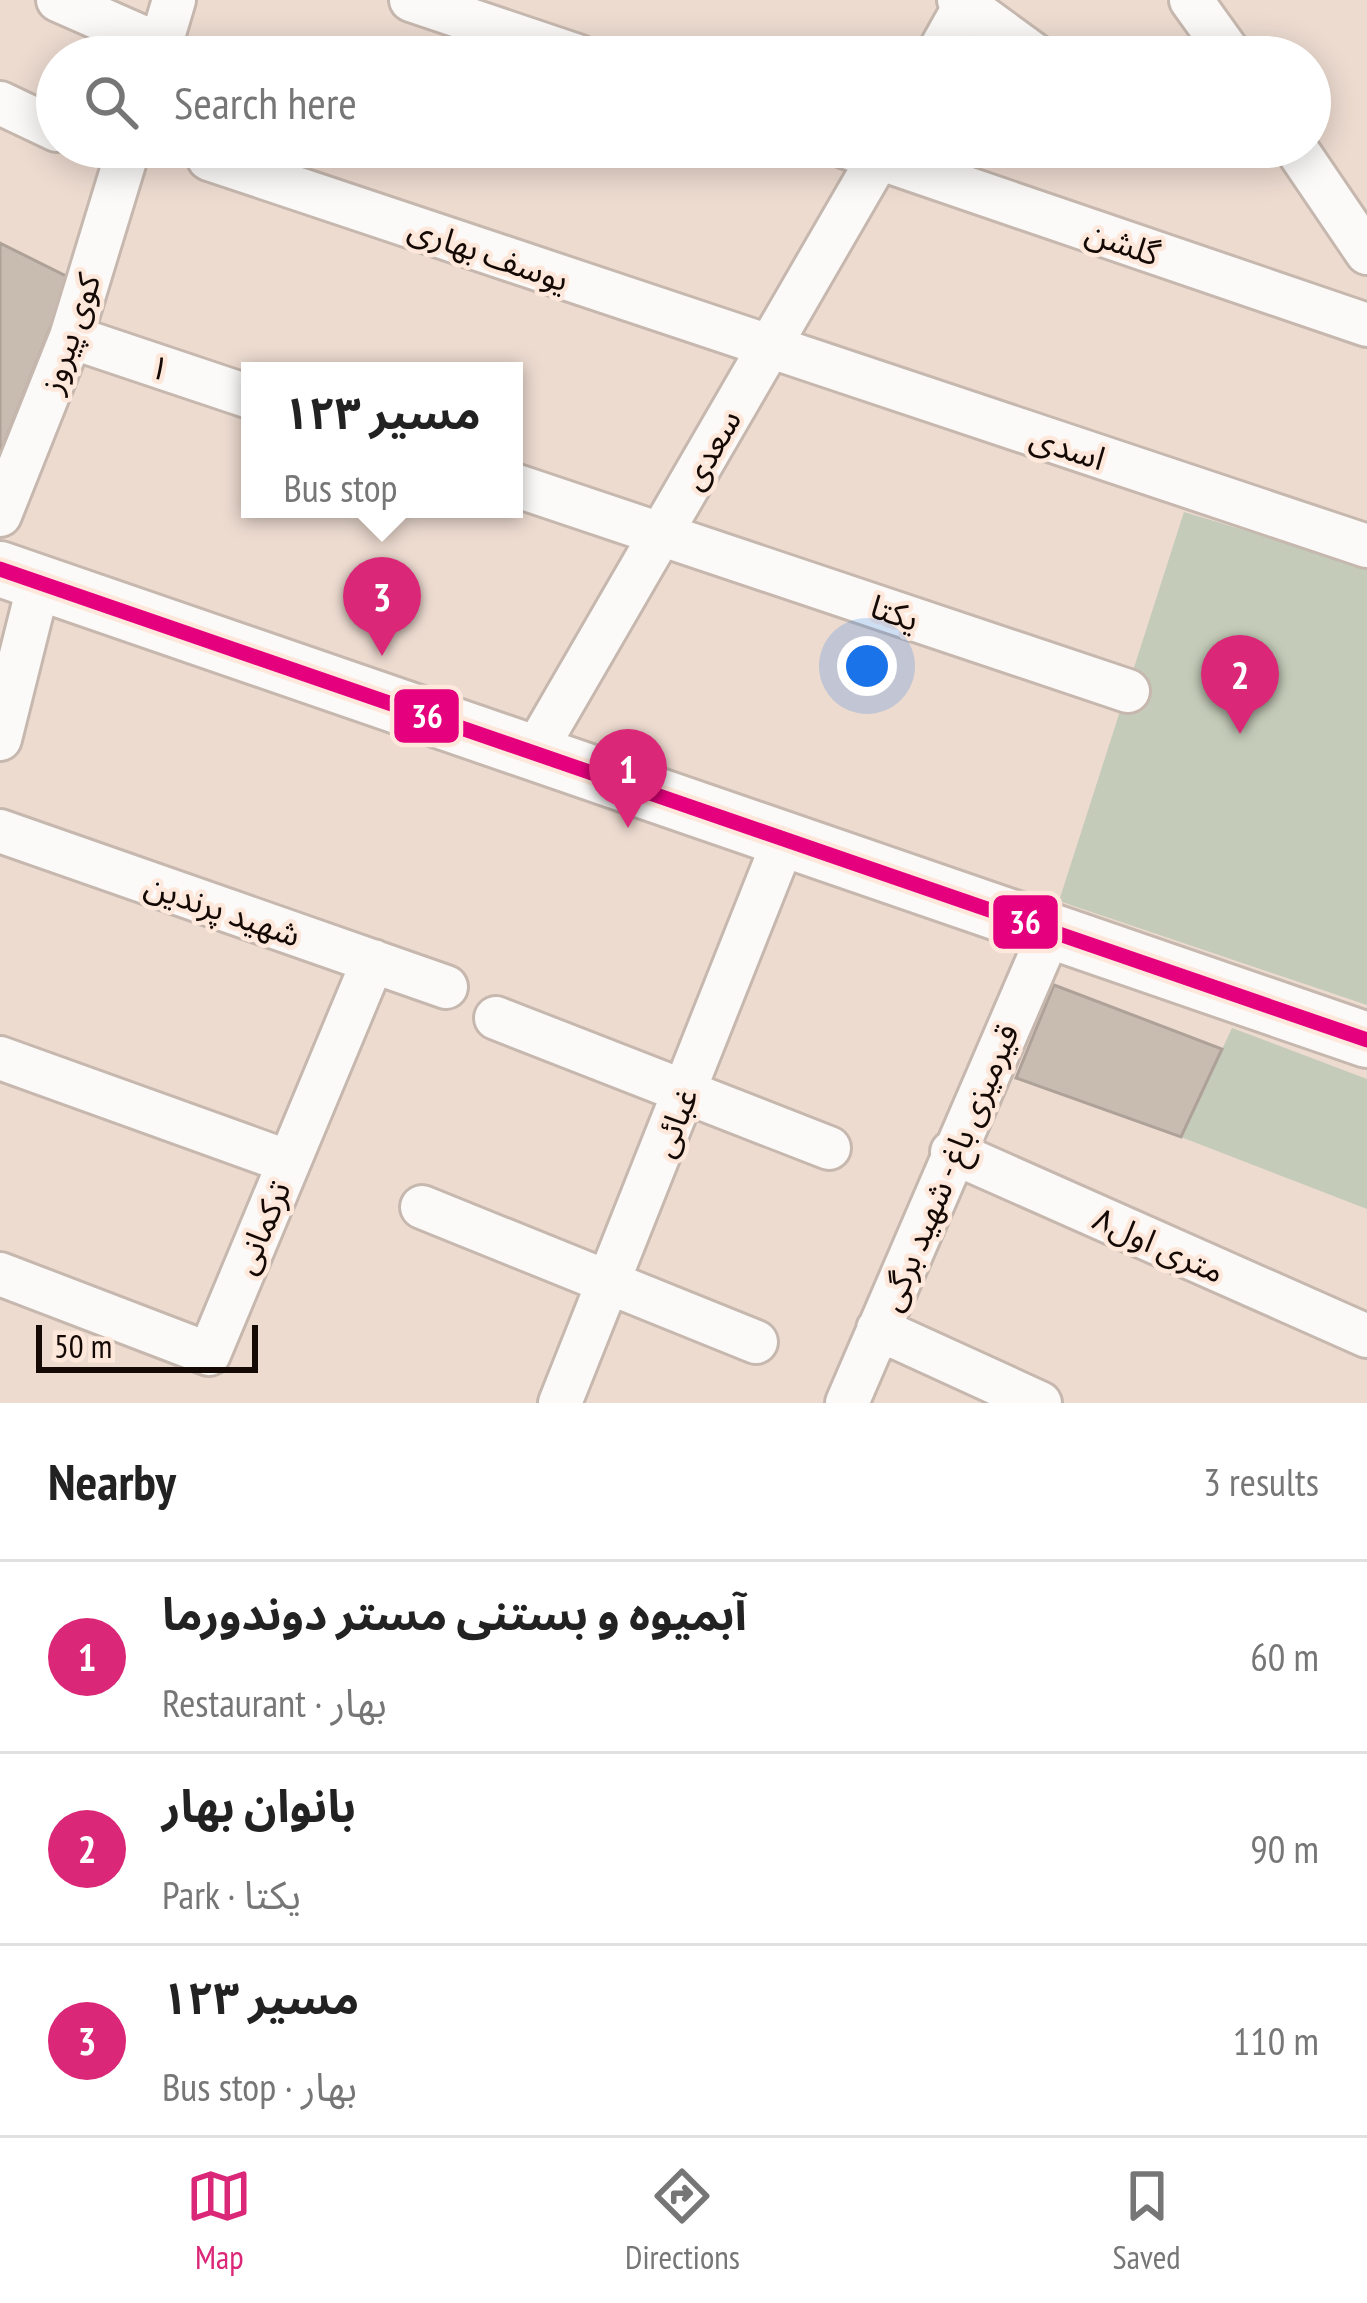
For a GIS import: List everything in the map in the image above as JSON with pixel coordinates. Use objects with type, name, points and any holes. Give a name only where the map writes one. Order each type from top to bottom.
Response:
[{"type":"main road","points":[[20,576],[1367,1040]]},
{"type":"street","points":[[58,0],[129,36]]},
{"type":"street","points":[[163,36],[174,0]]},
{"type":"street","points":[[411,0],[518,36]]},
{"type":"street","points":[[1191,0],[1217,36]]},
{"type":"street","points":[[946,36],[964,1],[1010,36]]},
{"type":"street","points":[[0,104],[36,120]]},
{"type":"street","name":"کوی پیروز","points":[[0,515],[70,337],[112,168]]},
{"type":"street","name":"یوسف بهاری","points":[[235,168],[770,347]]},
{"type":"street","name":"سعدی","points":[[535,751],[770,347],[861,168]]},
{"type":"street","name":"گلشن","points":[[919,168],[1367,325]]},
{"type":"street","points":[[1308,168],[1367,253]]},
{"type":"street","name":"۱","points":[[70,337],[241,394]]},
{"type":"street","name":"اسدی","points":[[770,347],[1367,546]]},
{"type":"street","points":[[523,487],[662,534]]},
{"type":"street","name":"یکتا","points":[[662,534],[1128,691]]},
{"type":"street","points":[[0,739],[20,576]]},
{"type":"street","name":"شهید پرندین","points":[[0,831],[446,987]]},
{"type":"street","name":"غبائی","points":[[560,1403],[784,840]]},
{"type":"street","name":"قیرمیزی باغ - شهید برگی","points":[[847,1403],[1050,932]]},
{"type":"street","name":"ترکمانی","points":[[0,1274],[208,1354],[373,961]]},
{"type":"street","points":[[496,1018],[829,1148]]},
{"type":"street","points":[[0,1058],[289,1162]]},
{"type":"street","name":"۸متری اول","points":[[952,1152],[1367,1336]]},
{"type":"street","points":[[422,1208],[756,1342]]},
{"type":"street","points":[[878,1329],[1040,1403]]},
{"type":"green space","points":[[1184,512],[1367,567],[1367,1005],[1059,901]]},
{"type":"green space","points":[[1232,1028],[1367,1079],[1367,1209],[1181,1137]]},
{"type":"building","points":[[0,243],[70,278],[0,454]]},
{"type":"building","points":[[1054,985],[1222,1049],[1181,1137],[1016,1078]]},
{"type":"transit line","name":"36","points":[[0,569],[1367,1040]]},
{"type":"place","name":"مسیر ۱۲۳","points":[[382,656]]},
{"type":"place","name":"بانوان بهار","points":[[1240,734]]},
{"type":"place","name":"آبمیوه و بستنی مستر دوندورما","points":[[628,828]]}]
